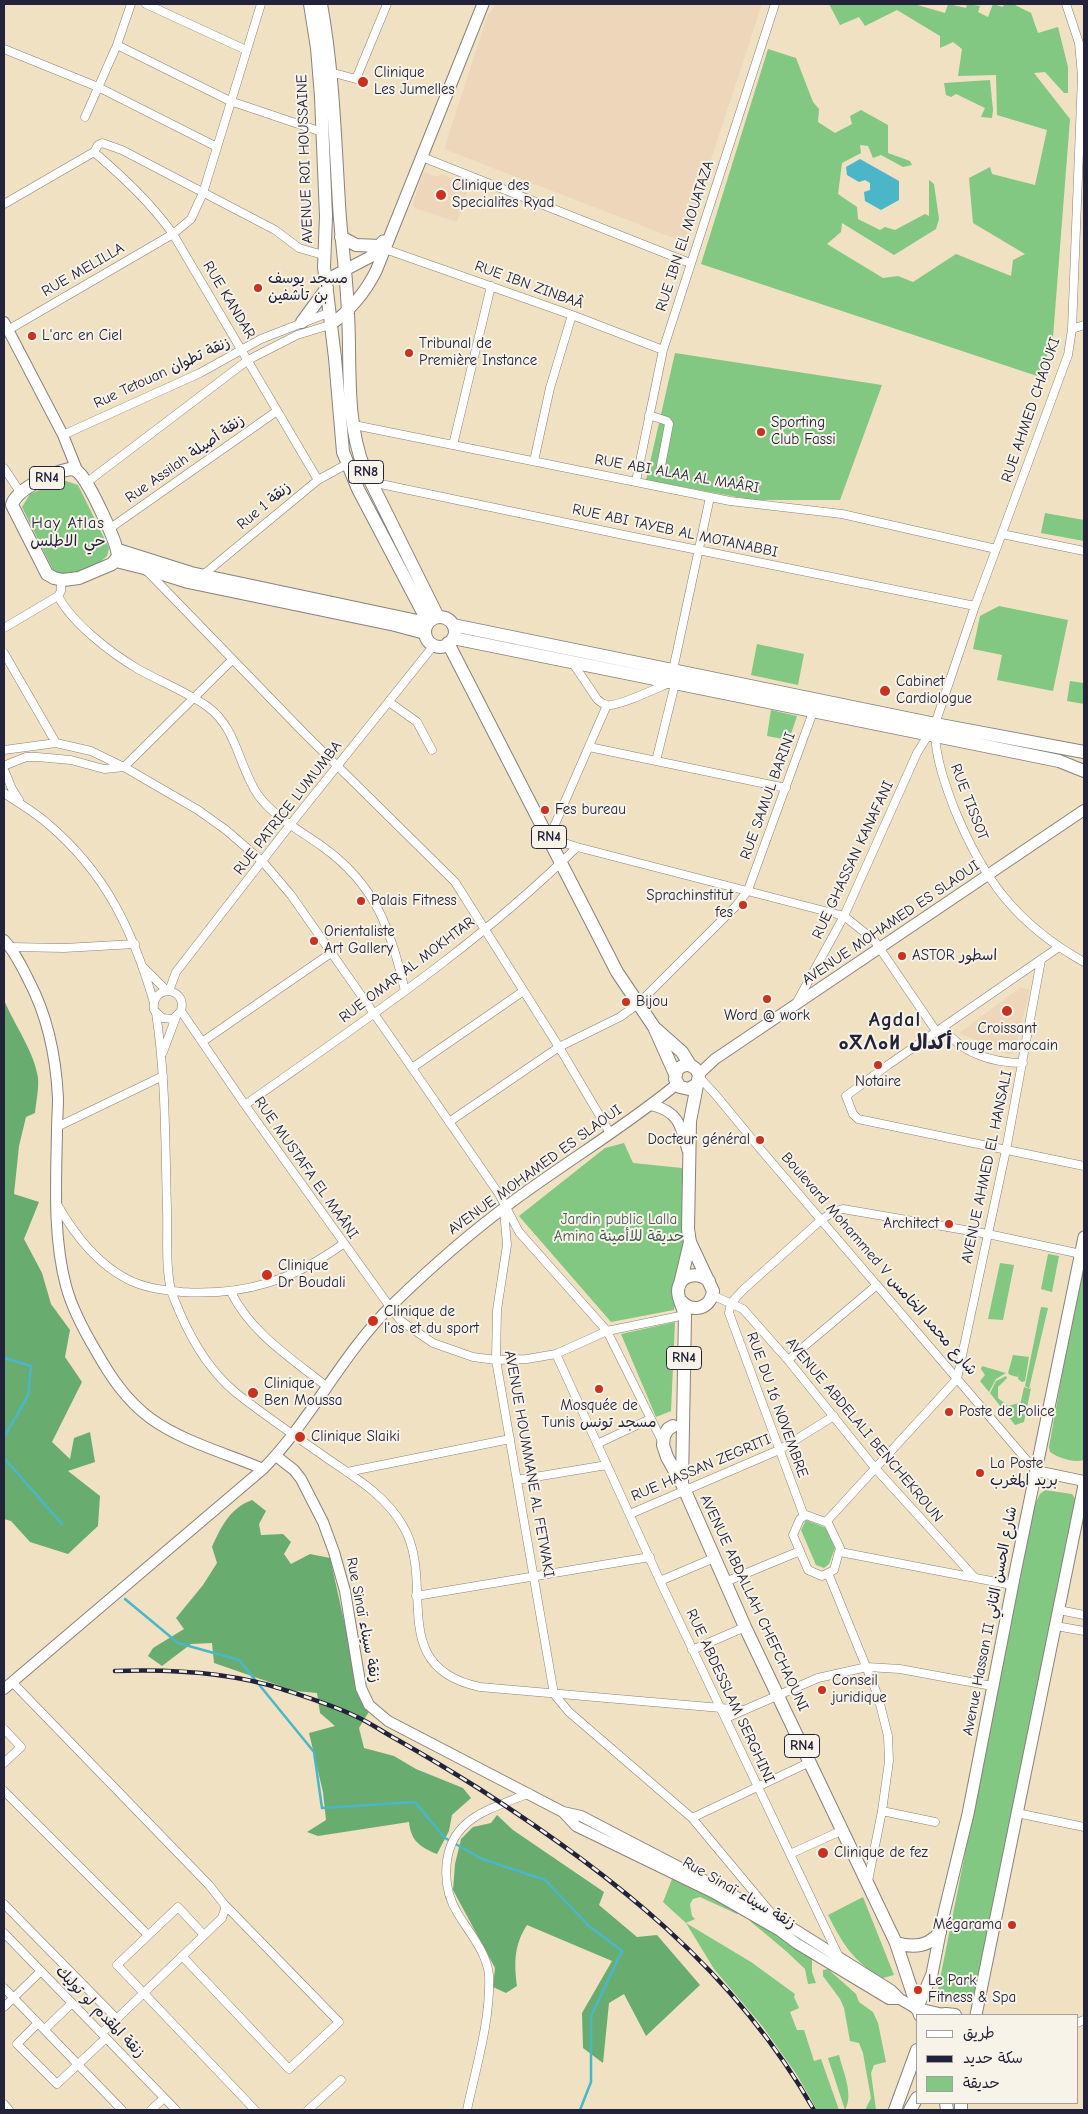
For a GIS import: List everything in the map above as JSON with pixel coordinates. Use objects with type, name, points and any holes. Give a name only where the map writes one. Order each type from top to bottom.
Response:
[{"type":"main road","name":"AVENUE ROI HOUSSAINE","points":[[310,4],[317,48],[326,216],[324,255],[329,319]]},
{"type":"main road","name":"AVENUE ROI HOUSSAINE","points":[[321,4],[330,72],[348,312]]},
{"type":"main road","points":[[329,319],[348,312],[371,281],[383,247],[392,230],[483,4]]},
{"type":"main road","points":[[341,237],[358,246],[383,247]]},
{"type":"main road","points":[[302,322],[326,284],[383,247]]},
{"type":"main road","name":"RN8","points":[[348,312],[348,357],[354,425],[360,457],[430,624],[426,639],[434,646]]},
{"type":"main road","name":"RN8","points":[[329,319],[335,358],[341,435],[347,464],[430,624]]},
{"type":"main road","name":"RN4","points":[[9,500],[65,470],[77,470],[110,528],[117,556]]},
{"type":"main road","points":[[9,500],[48,574],[61,580],[79,578],[117,556],[430,624]]},
{"type":"main road","points":[[117,556],[144,568],[188,582],[395,624],[430,624],[445,618],[453,625],[673,679],[813,712],[1059,761],[1084,771]]},
{"type":"main road","points":[[434,646],[442,646],[450,641],[454,632],[453,625]]},
{"type":"main road","points":[[450,641],[935,724],[1084,752]]},
{"type":"main road","name":"Boulevard Mohammed V شارع محمد الخامس","points":[[450,641],[617,972],[654,1027],[677,1082]]},
{"type":"main road","name":"Boulevard Mohammed V شارع محمد الخامس","points":[[654,1027],[682,1052],[696,1073]]},
{"type":"main road","points":[[681,1066],[696,1073],[689,1089],[677,1082],[681,1066]]},
{"type":"main road","name":"RN4","points":[[682,1401],[672,1427],[666,1432],[663,1445],[666,1457],[677,1462],[683,1435],[682,1401],[686,1308],[678,1293],[690,1242],[687,1214],[690,1112],[696,1073]]},
{"type":"main road","name":"RN4","points":[[677,1082],[690,1112]]},
{"type":"main road","name":"Avenue Hassan II شارع الحسن الثاني","points":[[919,2012],[932,1974],[968,1814],[1012,1585],[1084,1237]]},
{"type":"main road","name":"RN4","points":[[690,1242],[712,1287],[712,1295]]},
{"type":"main road","points":[[680,1284],[685,1278],[693,1274],[709,1280]]},
{"type":"main road","points":[[686,1308],[705,1306],[712,1295]]},
{"type":"main road","points":[[672,1427],[679,1429],[683,1435]]},
{"type":"main road","name":"AVENUE ABDALLAH CHEFCHAOUNI","points":[[677,1462],[683,1487],[714,1558],[896,1943],[919,2012]]},
{"type":"main road","points":[[976,2014],[1084,1485]]},
{"type":"main road","points":[[896,1943],[908,1946],[921,1946],[935,1939],[940,1932]]},
{"type":"main road","points":[[919,2012],[932,2014]]},
{"type":"main road","points":[[895,2110],[916,2053]]},
{"type":"street","points":[[84,117],[118,45],[132,4]]},
{"type":"street","points":[[146,4],[246,50]]},
{"type":"street","name":"RUE MELILLA","points":[[6,326],[173,234],[191,219],[204,193],[230,101],[261,4]]},
{"type":"street","points":[[330,72],[356,79],[386,4]]},
{"type":"street","name":"RUE IBN EL MOUATAZA","points":[[636,482],[663,350],[775,4]]},
{"type":"street","name":"RUE AHMED CHAOUKI","points":[[935,724],[975,606],[1068,355],[1072,329],[1083,104],[1081,42],[1066,4]]},
{"type":"street","points":[[118,45],[230,101],[322,132]]},
{"type":"street","points":[[4,49],[98,87],[217,147]]},
{"type":"street","points":[[4,204],[94,152],[98,145],[102,144],[122,150],[275,230],[299,248],[324,255]]},
{"type":"street","name":"RUE KANDAR","points":[[94,152],[137,190],[173,234],[318,480]]},
{"type":"street","points":[[422,157],[690,263]]},
{"type":"street","name":"RUE IBN ZINBAÂ","points":[[383,247],[663,350]]},
{"type":"street","points":[[453,445],[491,286]]},
{"type":"street","points":[[534,461],[556,366],[572,315]]},
{"type":"street","name":"Rue Tetouan زنقة تطوان","points":[[63,435],[200,373],[261,339],[302,322],[329,319]]},
{"type":"street","name":"Rue Tetouan زنقة تطوان","points":[[86,484],[248,360],[329,319]]},
{"type":"street","points":[[1072,329],[1084,325]]},
{"type":"street","points":[[6,326],[63,435],[77,470]]},
{"type":"street","name":"Rue Assilah زنقة أصيلة","points":[[110,528],[277,411]]},
{"type":"street","points":[[649,416],[667,421],[669,424],[660,471]]},
{"type":"street","name":"RUE ABI ALAA AL MAÂRI","points":[[354,425],[710,497],[842,514],[898,525],[996,549]]},
{"type":"street","name":"Rue 1 زنقة","points":[[203,575],[318,480],[347,464]]},
{"type":"street","points":[[4,468],[9,500]]},
{"type":"street","name":"RUE ABI TAYEB AL MOTANABBI","points":[[371,482],[975,606]]},
{"type":"street","points":[[656,761],[710,497]]},
{"type":"street","points":[[1002,534],[1084,551]]},
{"type":"street","points":[[144,568],[232,660],[455,882],[610,1133]]},
{"type":"street","points":[[4,628],[58,596],[61,591],[61,580]]},
{"type":"street","points":[[58,596],[68,612],[81,625],[123,659],[208,707],[221,720],[232,738],[256,791],[266,804],[290,825],[337,857],[354,873],[367,891],[390,933],[405,991]]},
{"type":"street","name":"RUE PATRICE LUMUMBA","points":[[168,991],[176,972],[290,825],[434,646]]},
{"type":"street","points":[[4,653],[56,743]]},
{"type":"street","points":[[25,807],[15,796],[5,767],[26,757],[37,757],[71,760],[104,769],[124,767],[232,660]]},
{"type":"street","points":[[572,662],[597,699],[607,705],[618,703],[673,679]]},
{"type":"street","points":[[389,702],[417,722],[432,750]]},
{"type":"street","points":[[607,705],[549,838],[577,847],[844,916],[874,940],[940,1029],[958,1043],[989,1059],[1009,1063],[1023,1063]]},
{"type":"street","name":"RUE SAMUL BARINI","points":[[449,1122],[558,1047],[620,1017],[638,1004],[736,906],[748,890],[813,712]]},
{"type":"street","name":"RUE GHASSAN KANAFANI","points":[[795,1006],[844,916],[917,753],[931,737],[935,724]]},
{"type":"street","name":"RUE TISSOT","points":[[931,737],[947,790],[974,852],[988,876],[1020,915],[1059,947],[1084,962]]},
{"type":"street","points":[[4,750],[56,743],[91,751],[124,767],[198,810],[226,830],[262,862],[291,895],[412,1068],[499,1194],[504,1208],[519,1232],[607,1331],[663,1445]]},
{"type":"street","points":[[589,747],[786,788]]},
{"type":"street","points":[[4,793],[47,822],[78,852],[108,895],[135,944],[143,967],[154,1003],[162,1054],[171,1291],[188,1332],[209,1365],[234,1391],[347,1472],[388,1504],[405,1528],[414,1557],[420,1632],[426,1650],[443,1672],[467,1684],[480,1687],[744,1710]]},
{"type":"street","name":"AVENUE MOHAMED ES SLAOUI","points":[[696,1073],[1084,810]]},
{"type":"street","name":"RUE OMAR AL MOKHTAR","points":[[245,1105],[374,1014],[485,929],[521,900],[577,847]]},
{"type":"street","points":[[7,943],[64,948],[135,944]]},
{"type":"street","points":[[7,943],[36,993],[50,1036],[55,1061],[58,1099],[57,1204],[60,1248],[66,1287],[92,1346],[116,1384],[139,1409],[163,1427],[263,1469]]},
{"type":"street","points":[[1059,947],[846,1096],[853,1114],[858,1119],[1084,1166]]},
{"type":"street","points":[[202,1042],[331,953]]},
{"type":"street","name":"AVENUE AHMED EL HANSALI","points":[[957,1379],[1006,1150],[1041,960]]},
{"type":"street","points":[[143,967],[168,991],[176,994],[180,998],[182,1005],[162,1054]]},
{"type":"street","points":[[154,1003],[158,995],[168,991]]},
{"type":"street","points":[[412,1068],[522,992]]},
{"type":"street","points":[[156,1013],[165,1019],[178,1014]]},
{"type":"street","name":"RUE MUSTAFA EL MAÂNI","points":[[178,1014],[202,1042],[343,1244],[390,1307],[401,1321],[433,1343],[473,1357],[496,1360],[527,1359],[556,1354],[607,1331],[686,1308]]},
{"type":"street","name":"Boulevard Mohammed V شارع محمد الخامس","points":[[696,1073],[1036,1471]]},
{"type":"street","points":[[57,1127],[163,1076]]},
{"type":"street","name":"AVENUE MOHAMED ES SLAOUI","points":[[8,1686],[263,1469],[276,1456],[326,1386],[390,1307],[454,1247],[504,1208],[652,1105],[677,1082]]},
{"type":"street","points":[[652,1105],[666,1109],[678,1120],[689,1158]]},
{"type":"street","points":[[57,1204],[69,1225],[84,1244],[110,1268],[140,1285],[171,1291],[231,1292],[262,1286],[291,1275],[343,1244]]},
{"type":"street","name":"AVENUE HOUMMANE AL FETWAKI","points":[[504,1208],[507,1245],[497,1310],[496,1360],[554,1694]]},
{"type":"street","points":[[731,1302],[821,1220],[833,1212],[846,1209],[988,1234],[1081,1254]]},
{"type":"street","points":[[788,1360],[876,1285]]},
{"type":"street","points":[[231,1292],[249,1322],[263,1336],[326,1386]]},
{"type":"street","name":"AVENUE ABDELALI BENCHEKROUN","points":[[712,1295],[731,1302],[742,1309],[788,1360],[875,1468],[974,1578]]},
{"type":"street","name":"RUE DU 16 NOVEMBRE","points":[[731,1302],[729,1308],[731,1319],[804,1516]]},
{"type":"street","name":"RUE ABDESSLAM SERGHINI","points":[[556,1354],[692,1650],[840,1959]]},
{"type":"street","points":[[826,1522],[957,1379]]},
{"type":"street","name":"RUE HASSAN ZEGRITI","points":[[630,1514],[683,1487],[779,1450],[834,1416]]},
{"type":"street","points":[[597,1444],[650,1420],[672,1427]]},
{"type":"street","points":[[347,1472],[510,1439]]},
{"type":"street","name":"Rue Sinaï زنقة سيناء","points":[[276,1456],[290,1466],[301,1479],[316,1507],[340,1572],[360,1688],[370,1705],[388,1721],[563,1812],[581,1816],[775,1917],[891,1990],[900,1999],[919,2012]]},
{"type":"street","points":[[517,1480],[607,1465]]},
{"type":"street","points":[[1036,1471],[1084,1481]]},
{"type":"street","points":[[809,1515],[826,1522],[831,1526],[840,1552],[834,1570],[820,1576],[809,1571],[793,1533],[800,1519],[804,1516],[809,1515]]},
{"type":"street","points":[[725,1582],[800,1551]]},
{"type":"street","points":[[840,1552],[1012,1585]]},
{"type":"street","points":[[416,1596],[534,1578],[650,1557]]},
{"type":"street","points":[[660,1581],[714,1558]]},
{"type":"street","points":[[828,1573],[867,1667],[884,1717],[888,1736],[890,1761],[868,1881]]},
{"type":"street","points":[[1059,1610],[1084,1615]]},
{"type":"street","points":[[692,1650],[745,1626]]},
{"type":"street","points":[[1056,1626],[1084,1632]]},
{"type":"street","points":[[726,1718],[818,1678],[867,1667],[900,1669],[992,1686]]},
{"type":"street","points":[[8,1686],[209,1885],[224,1904],[339,2022],[289,2069],[182,1956]]},
{"type":"street","points":[[554,1694],[576,1717],[692,1818],[775,1917]]},
{"type":"street","points":[[4,1729],[21,1747],[4,1764]]},
{"type":"street","points":[[692,1818],[810,1762]]},
{"type":"street","points":[[4,1791],[148,1935]]},
{"type":"street","points":[[467,2110],[487,2007],[488,1974],[485,1958],[449,1898],[446,1862],[454,1840],[461,1828],[476,1816],[529,1793]]},
{"type":"street","points":[[882,1811],[934,1822]]},
{"type":"street","name":"Rue Sinaï زنقة سيناء","points":[[563,1812],[576,1826],[686,1878],[740,1908],[889,1999],[900,1999]]},
{"type":"street","points":[[1017,1813],[1084,1827]]},
{"type":"street","points":[[790,1854],[843,1830]]},
{"type":"street","points":[[4,1904],[117,2019]]},
{"type":"street","points":[[38,2023],[16,2044],[57,2084],[79,2064],[117,2019],[222,1918],[225,1909],[224,1904]]},
{"type":"street","points":[[204,1935],[178,1907],[117,1965],[255,2110]]},
{"type":"street","name":"زنقة المقدم لو توليك","points":[[5,1936],[72,2002],[176,2110]]},
{"type":"street","points":[[4,2007],[41,1971]]},
{"type":"street","points":[[4,1988],[122,2110]]},
{"type":"street","points":[[45,2029],[72,2002]]},
{"type":"street","points":[[308,2110],[341,2080]]},
{"type":"street","points":[[150,2110],[164,2098]]},
{"type":"street","points":[[4,2104],[9,2110]]},
{"type":"shaded area","points":[[496,4],[762,4],[684,242],[444,149],[487,17]]},
{"type":"shaded area","name":"Clinique des Specialites Ryad","points":[[423,172],[438,177],[440,174],[470,184],[457,222],[412,207]]},
{"type":"shaded area","name":"Croissant rouge marocain","points":[[1021,987],[1030,990],[1014,1053],[1010,1055],[959,1033]]},
{"type":"green space","points":[[829,4],[914,4],[945,13],[948,4],[966,8],[967,4],[980,6],[978,12],[988,17],[993,4],[1003,7],[1004,4],[1013,4],[1031,13],[1038,33],[1058,27],[1068,67],[1068,93],[1064,93],[1045,72],[1034,73],[1070,119],[1053,337],[1040,377],[701,264],[768,49],[796,58],[813,102],[819,109],[818,122],[835,133],[852,124],[850,116],[861,110],[888,125],[888,153],[910,161],[912,165],[903,167],[881,155],[873,158],[868,146],[860,145],[861,153],[842,163],[838,194],[857,207],[858,219],[880,230],[885,227],[895,230],[925,214],[929,216],[929,180],[934,184],[939,219],[936,229],[894,255],[842,223],[841,232],[827,244],[883,278],[898,276],[913,282],[956,254],[1011,276],[1013,260],[1025,254],[973,223],[969,178],[990,167],[992,174],[1035,185],[1047,130],[997,115],[996,75],[958,76],[962,49],[953,42],[940,48],[940,36],[897,10],[865,26],[859,17],[840,25]]},
{"type":"green space","points":[[990,80],[992,118],[981,117],[985,108],[956,94],[951,97],[946,95],[944,83]]},
{"type":"green space","name":"Sporting Club Fassi","points":[[675,353],[882,385],[840,500],[753,500],[646,480]]},
{"type":"green space","points":[[63,480],[78,485],[109,548],[107,556],[98,564],[71,575],[54,572],[22,507],[30,494]]},
{"type":"green space","points":[[1045,513],[1084,520],[1084,541],[1041,533]]},
{"type":"green space","points":[[999,606],[1068,620],[1053,691],[997,680],[1002,655],[973,649],[980,616]]},
{"type":"green space","points":[[757,644],[804,654],[798,685],[751,675]]},
{"type":"green space","points":[[1070,681],[1084,683],[1084,704],[1067,701]]},
{"type":"green space","points":[[771,710],[797,716],[789,740],[767,736]]},
{"type":"green space","points":[[4,1000],[29,1049],[38,1078],[35,1113],[26,1117],[19,1146],[14,1194],[39,1202],[24,1239],[42,1273],[51,1304],[70,1330],[65,1357],[82,1382],[52,1442],[70,1459],[74,1438],[90,1432],[95,1462],[68,1471],[100,1496],[98,1526],[68,1554],[30,1542],[11,1521],[4,1519]]},
{"type":"green space","name":"Jardin public Lalla Amina حديقة للاأمينة","points":[[624,1143],[633,1163],[682,1168],[687,1229],[674,1310],[611,1322],[519,1216],[605,1148]]},
{"type":"green space","points":[[1084,1252],[1084,1460],[1075,1461],[1050,1452],[1049,1447]]},
{"type":"green space","points":[[1048,1254],[1059,1256],[1052,1292],[1041,1289]]},
{"type":"green space","points":[[1000,1263],[1014,1265],[1003,1320],[988,1319]]},
{"type":"green space","points":[[1041,1307],[1048,1308],[1029,1388],[1025,1386]]},
{"type":"green space","points":[[675,1322],[671,1411],[656,1417],[621,1334]]},
{"type":"green space","points":[[1013,1355],[1029,1357],[1025,1381],[1022,1382],[1018,1379],[1019,1373],[1018,1377],[1008,1373]]},
{"type":"green space","points":[[982,1366],[1006,1373],[996,1379],[989,1392],[980,1381],[985,1375],[981,1369]]},
{"type":"green space","points":[[1006,1376],[1007,1378],[998,1387],[998,1398],[1008,1406],[1019,1403],[1018,1415],[1024,1387],[1030,1389],[1024,1422],[1015,1425],[990,1393],[996,1381]]},
{"type":"green space","points":[[1045,1490],[1072,1494],[1076,1500],[976,2003],[969,2003],[939,1995],[938,1989],[1035,1504],[1040,1494]]},
{"type":"green space","points":[[252,1500],[266,1511],[259,1524],[261,1535],[283,1534],[291,1542],[284,1554],[291,1564],[310,1554],[330,1558],[353,1661],[370,1710],[359,1728],[364,1748],[394,1756],[416,1769],[463,1788],[471,1798],[452,1815],[449,1831],[437,1854],[426,1849],[414,1839],[409,1822],[318,1836],[307,1832],[326,1820],[323,1792],[309,1733],[335,1726],[320,1713],[317,1693],[295,1691],[214,1663],[212,1643],[191,1644],[162,1666],[148,1656],[153,1648],[184,1629],[176,1618],[203,1585],[217,1563],[212,1547],[219,1532],[232,1513],[244,1503]]},
{"type":"green space","points":[[806,1520],[826,1528],[835,1548],[829,1564],[824,1568],[816,1565],[801,1530]]},
{"type":"green space","points":[[497,1815],[513,1830],[604,1892],[599,1905],[637,1937],[657,1935],[700,1985],[646,2036],[624,1994],[609,2003],[603,2063],[583,2048],[582,2013],[612,1961],[527,1925],[517,1947],[515,1970],[517,1986],[506,1993],[493,1987],[495,1968],[453,1890],[455,1864],[461,1839],[473,1827],[491,1823]]},
{"type":"green space","points":[[674,1874],[744,1911],[737,1914],[700,1897],[693,1899],[690,1904],[692,1916],[695,1919],[686,1923],[663,1902]]},
{"type":"green space","points":[[863,1897],[894,1975],[883,1978],[856,1959],[844,1943],[828,1915]]},
{"type":"green space","points":[[750,1921],[757,1921],[812,1958],[812,1972],[816,1983],[808,1984],[805,1969]]},
{"type":"green space","points":[[686,1923],[751,1962],[795,1994],[794,1997],[799,2008],[790,2012],[797,2030],[804,2030],[814,2061],[821,2059],[839,2110],[817,2110],[797,2075],[763,2027],[714,1969]]},
{"type":"green space","points":[[828,1969],[856,1994],[859,2002],[873,2012],[878,2023],[886,2062],[874,2065],[871,2073],[876,2110],[865,2110],[871,2098],[863,2053],[859,2043],[850,2041],[844,2008],[840,1999],[823,1976],[823,1970]]},
{"type":"green space","points":[[839,2055],[848,2090],[845,2110],[828,2058]]},
{"type":"water","points":[[860,159],[899,181],[899,200],[881,210],[865,201],[864,192],[870,190],[870,183],[865,180],[859,182],[847,175],[846,167]]},
{"type":"waterway","points":[[4,1358],[31,1366],[28,1396],[4,1437]]},
{"type":"waterway","points":[[4,1458],[62,1524]]},
{"type":"waterway","points":[[125,1599],[178,1643],[239,1660],[314,1752],[322,1808],[415,1802],[445,1838],[482,1859],[545,1880],[589,1926],[622,1951],[591,2016],[591,2082],[580,2110]]},
{"type":"railway","points":[[115,1671],[178,1671],[221,1675],[282,1689],[360,1718],[478,1788],[576,1855],[622,1890],[666,1928],[708,1969],[747,2012],[782,2059],[814,2110]]},
{"type":"place","name":"Clinique Les Jumelles","points":[[363,82]]},
{"type":"place","name":"Clinique des Specialites Ryad","points":[[441,195]]},
{"type":"place","name":"مسجد يوسف بن تاشفين","points":[[258,288]]},
{"type":"place","name":"L'arc en Ciel","points":[[32,336]]},
{"type":"place","name":"Tribunal de Première Instance","points":[[409,353]]},
{"type":"place","name":"Sporting Club Fassi","points":[[761,432]]},
{"type":"place","name":"Cabinet Cardiologue","points":[[885,691]]},
{"type":"place","name":"Fes bureau","points":[[545,810]]},
{"type":"place","name":"Palais Fitness","points":[[361,901]]},
{"type":"place","name":"Sprachinstitut fes","points":[[743,905]]},
{"type":"place","name":"Orientaliste Art Gallery","points":[[314,941]]},
{"type":"place","name":"ASTOR اسطور","points":[[902,956]]},
{"type":"place","name":"Word @ work","points":[[767,999]]},
{"type":"place","name":"Bijou","points":[[626,1002]]},
{"type":"place","name":"Croissant rouge marocain","points":[[1007,1011]]},
{"type":"place","name":"Notaire","points":[[878,1065]]},
{"type":"place","name":"Docteur général","points":[[760,1140]]},
{"type":"place","name":"Architect","points":[[949,1224]]},
{"type":"place","name":"Clinique Dr Boudali","points":[[267,1275]]},
{"type":"place","name":"Clinique de l'os et du sport","points":[[373,1321]]},
{"type":"place","name":"Mosquée de Tunis مسجد تونس","points":[[599,1389]]},
{"type":"place","name":"Clinique Ben Moussa","points":[[253,1393]]},
{"type":"place","name":"Poste de Police","points":[[949,1412]]},
{"type":"place","name":"Clinique Slaiki","points":[[300,1437]]},
{"type":"place","name":"La Poste بريد المغرب","points":[[980,1473]]},
{"type":"place","name":"Conseil juridique","points":[[822,1690]]},
{"type":"place","name":"Clinique de fez","points":[[823,1853]]},
{"type":"place","name":"Mégarama","points":[[1012,1925]]},
{"type":"place","name":"Le Park Fitness & Spa","points":[[918,1990]]},
{"type":"district","name":"Hay Atlas حي الاطلس","points":[[68,532]]},
{"type":"district","name":"Agdal ⴰⴳⴷⴰⵍ أكدال","points":[[895,1032]]}]
